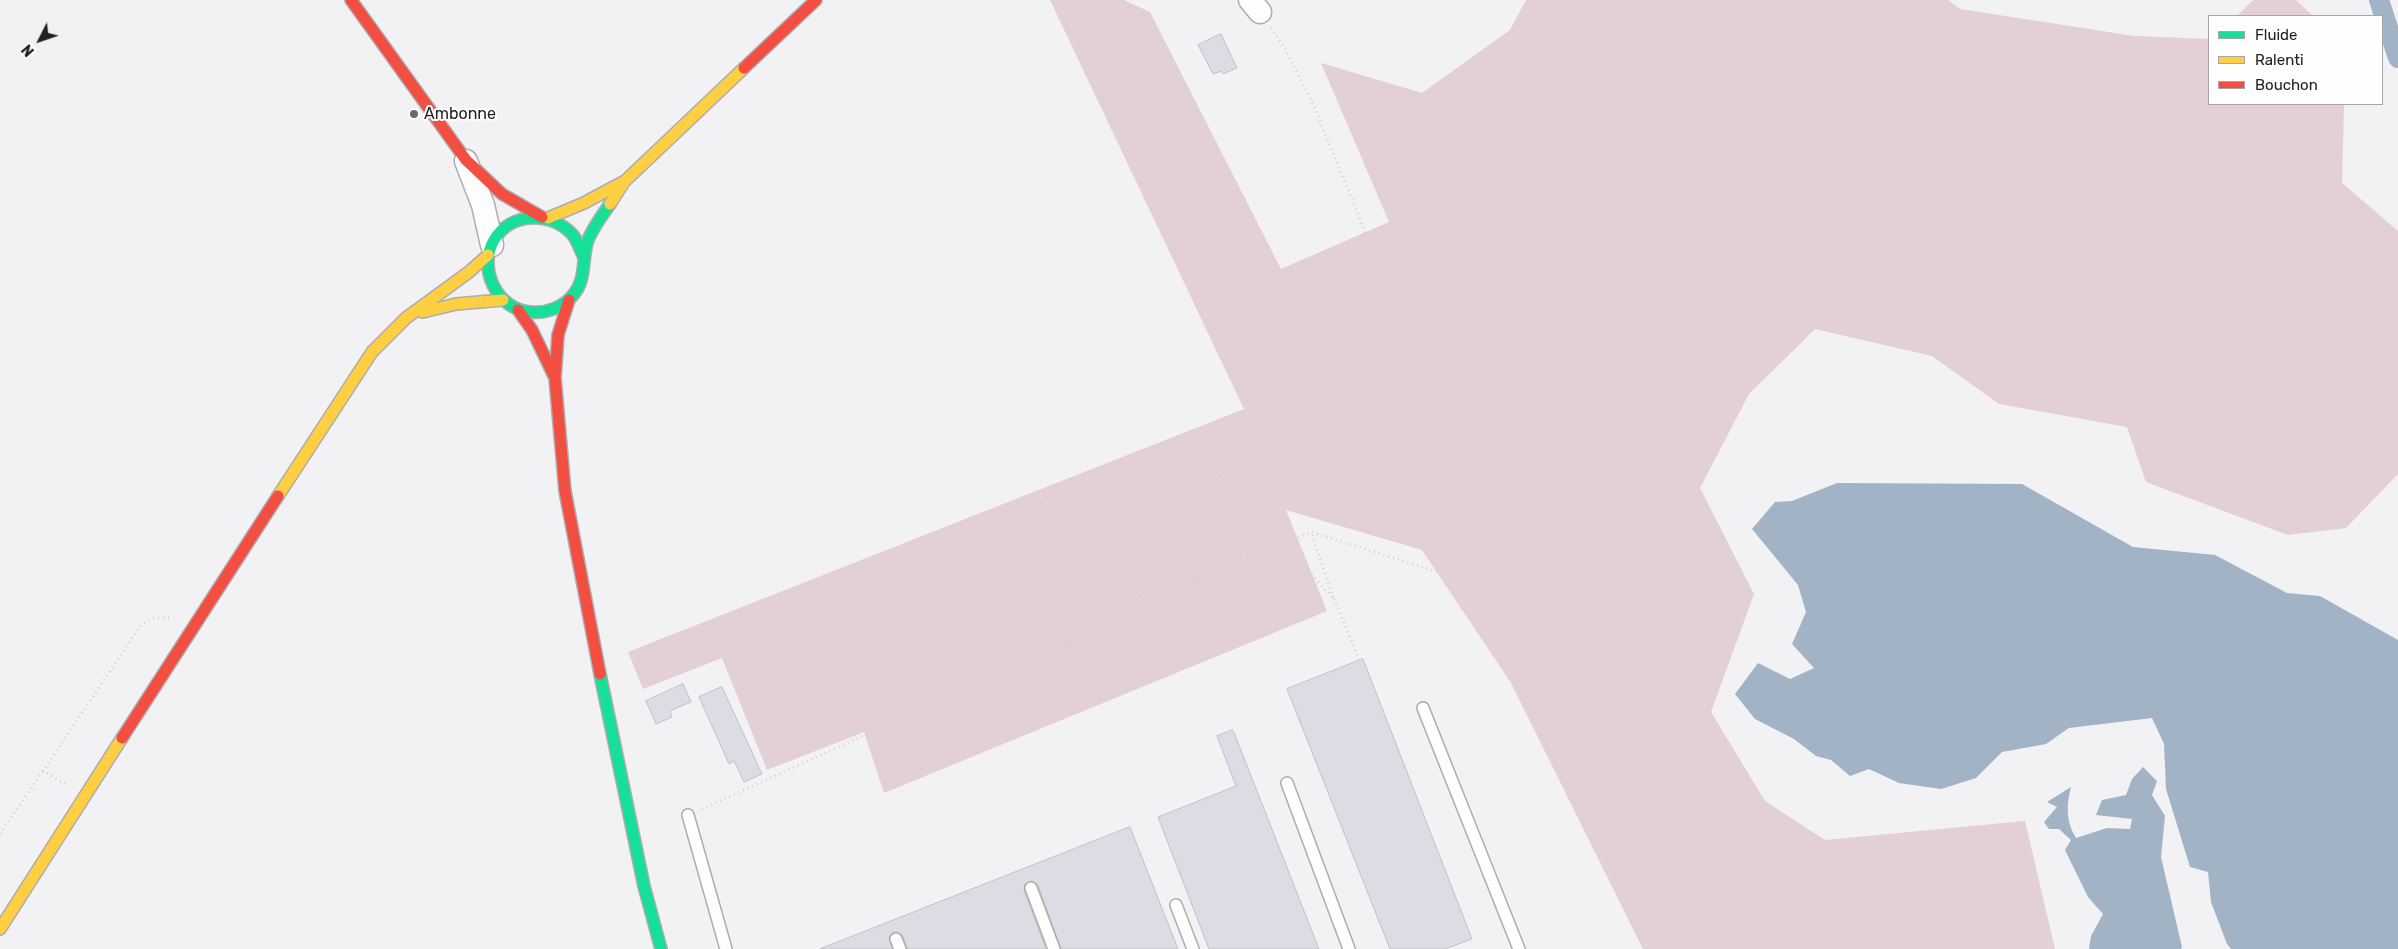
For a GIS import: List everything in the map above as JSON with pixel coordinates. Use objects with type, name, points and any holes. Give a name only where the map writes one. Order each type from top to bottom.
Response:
[{"type":"street","points":[[351,0],[466,160],[502,194],[568,228],[576,237],[584,257]]},
{"type":"street","points":[[661,949],[644,886],[584,599],[565,491],[554,378],[558,335],[570,300],[582,280],[584,257],[589,237],[624,182],[816,0]]},
{"type":"street","points":[[466,160],[483,205],[490,250],[489,275],[497,293],[503,300],[518,310],[532,330],[554,378]]},
{"type":"street","points":[[0,929],[364,361],[390,331],[409,315],[466,277],[490,250],[497,236],[512,222],[522,218],[545,217],[584,203],[624,182]]},
{"type":"street","points":[[409,315],[456,304],[503,300]]},
{"type":"street","points":[[518,310],[545,312],[561,306],[570,300]]},
{"type":"lane","points":[[1423,708],[1519,949]]},
{"type":"lane","points":[[1287,783],[1349,949]]},
{"type":"lane","points":[[688,815],[726,949]]},
{"type":"lane","points":[[1031,888],[1054,949]]},
{"type":"lane","points":[[1176,905],[1193,949]]},
{"type":"path","points":[[1255,6],[1284,47],[1313,104],[1514,596],[1689,949]]},
{"type":"path","points":[[1244,562],[1186,440],[1334,598]]},
{"type":"path","points":[[1198,583],[1138,461],[1244,562]]},
{"type":"path","points":[[1150,605],[1110,478],[1198,583]]},
{"type":"path","points":[[1064,644],[1136,684],[1040,501],[1150,605]]},
{"type":"path","points":[[688,815],[1311,532],[1514,596]]},
{"type":"path","points":[[1311,532],[1334,598],[1360,661]]},
{"type":"path","points":[[0,834],[141,625],[155,618],[198,619]]},
{"type":"path","points":[[1004,672],[1066,710],[1064,644]]},
{"type":"path","points":[[956,693],[1021,728],[1004,672]]},
{"type":"path","points":[[926,707],[978,745],[956,693]]},
{"type":"path","points":[[868,733],[922,770],[926,707]]},
{"type":"path","points":[[43,770],[84,797]]},
{"type":"shaded area","points":[[1050,0],[1124,0],[1150,12],[1281,269],[1389,222],[1321,63],[1422,93],[1510,30],[1526,0],[1948,0],[1960,9],[2134,36],[2208,39],[2208,105],[2344,105],[2342,183],[2398,231],[2398,474],[2346,528],[2288,535],[2146,482],[2127,427],[1999,404],[1932,356],[1815,329],[1749,394],[1700,488],[1754,594],[1711,712],[1765,801],[1825,840],[2025,821],[2055,949],[1643,949],[1511,683],[1422,550],[1286,510],[1327,611],[884,793],[864,732],[767,770],[722,658],[643,689],[628,652],[1244,409]]},
{"type":"shaded area","points":[[2253,0],[2296,0],[2312,15],[2238,15]]},
{"type":"water","points":[[1837,483],[2022,484],[2133,547],[2215,555],[2287,593],[2320,596],[2398,640],[2398,949],[2231,949],[2227,944],[2211,902],[2208,872],[2190,867],[2166,789],[2164,744],[2152,718],[2069,728],[2046,744],[2002,752],[1976,778],[1941,789],[1899,783],[1869,769],[1850,776],[1831,760],[1816,756],[1794,739],[1755,719],[1735,694],[1758,663],[1790,679],[1814,668],[1792,644],[1806,612],[1798,585],[1752,529],[1775,502],[1792,501]]},
{"type":"water","points":[[2143,767],[2157,781],[2152,795],[2165,816],[2161,857],[2182,947],[2181,949],[2089,949],[2091,936],[2103,914],[2088,897],[2065,850],[2071,840],[2059,829],[2049,829],[2044,822],[2057,807],[2047,802],[2071,787],[2068,814],[2070,826],[2076,838],[2107,828],[2130,829],[2132,819],[2096,815],[2102,800],[2126,795],[2132,779]]},
{"type":"building","points":[[1221,34],[1237,68],[1223,74],[1222,71],[1213,74],[1198,45]]},
{"type":"building","points":[[1363,659],[1472,939],[1445,949],[1390,949],[1287,689]]},
{"type":"building","points":[[683,684],[691,702],[670,711],[672,717],[656,724],[646,701]]},
{"type":"building","points":[[722,687],[762,774],[744,782],[734,761],[729,764],[699,697]]},
{"type":"building","points":[[1233,730],[1319,949],[1209,949],[1158,817],[1236,786],[1217,736]]},
{"type":"building","points":[[1130,827],[1178,949],[1061,949],[1038,885],[1032,881],[1025,884],[1024,890],[1046,949],[907,949],[903,936],[893,932],[889,937],[892,949],[820,949]]},
{"type":"waterway","points":[[2379,0],[2398,58]]},
{"type":"traffic: fast","points":[[584,257],[574,236],[553,221],[542,218],[520,220],[510,224],[494,240],[489,251],[489,275],[500,296],[508,304],[519,310],[542,312],[560,306],[570,299],[578,288],[582,276],[587,243],[597,223],[610,204]]},
{"type":"traffic: fast","points":[[600,674],[644,886],[661,949]]},
{"type":"traffic: slow","points":[[610,204],[624,182],[744,68]]},
{"type":"traffic: slow","points":[[548,218],[584,203],[623,182]]},
{"type":"traffic: slow","points":[[278,496],[372,352],[406,318],[469,272],[488,255]]},
{"type":"traffic: slow","points":[[423,312],[456,304],[503,300]]},
{"type":"traffic: slow","points":[[0,929],[122,738]]},
{"type":"traffic: jam","points":[[351,0],[466,160],[502,194],[542,217]]},
{"type":"traffic: jam","points":[[744,68],[816,0]]},
{"type":"traffic: jam","points":[[569,300],[558,335],[555,378],[565,491],[600,674]]},
{"type":"traffic: jam","points":[[518,310],[532,330],[554,376]]},
{"type":"traffic: jam","points":[[122,738],[278,496]]},
{"type":"place","name":"Ambonne","points":[[414,114]]}]
